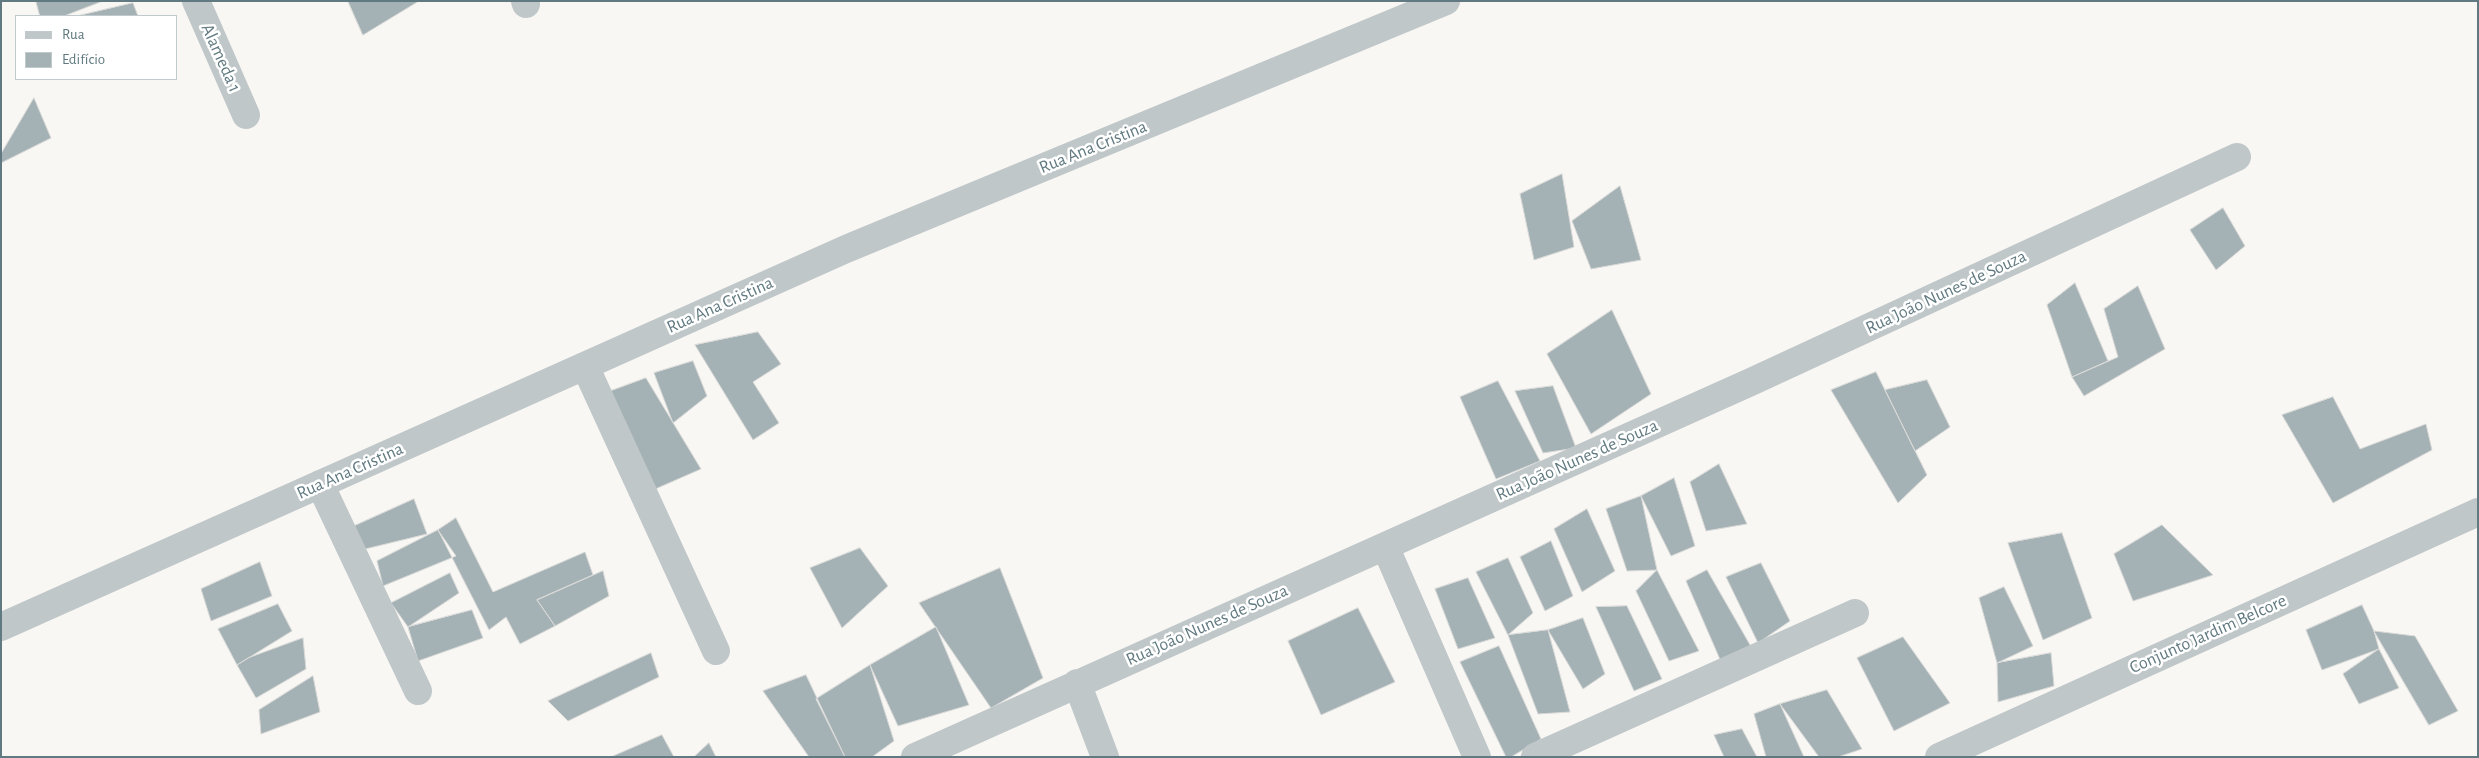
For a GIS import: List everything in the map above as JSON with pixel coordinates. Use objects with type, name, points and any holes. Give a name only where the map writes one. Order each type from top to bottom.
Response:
[{"type":"street","name":"Alameda 1","points":[[196,1],[246,115]]},
{"type":"street","name":"Rua Ana Cristina","points":[[1,627],[846,249],[1446,1]]},
{"type":"street","name":"Rua João Nunes de Souza","points":[[915,757],[1753,382],[2237,157]]},
{"type":"street","points":[[585,366],[716,651]]},
{"type":"street","points":[[320,484],[418,691]]},
{"type":"street","name":"Conjunto Jardim Belcore","points":[[1940,757],[2478,512]]},
{"type":"street","points":[[1385,546],[1477,757]]},
{"type":"street","points":[[1535,757],[1855,613]]},
{"type":"street","points":[[1077,683],[1105,757]]},
{"type":"building","points":[[36,1],[103,1],[67,15],[40,15]]},
{"type":"building","points":[[348,1],[419,1],[363,35]]},
{"type":"building","points":[[133,3],[138,15],[81,15]]},
{"type":"building","points":[[34,98],[51,138],[1,163],[1,154]]},
{"type":"building","points":[[1562,174],[1574,247],[1534,260],[1520,194]]},
{"type":"building","points":[[1620,186],[1641,260],[1591,269],[1572,221]]},
{"type":"building","points":[[2223,208],[2245,246],[2216,270],[2190,230]]},
{"type":"building","points":[[2075,283],[2108,361],[2072,377],[2047,305]]},
{"type":"building","points":[[2138,286],[2165,349],[2084,396],[2072,377],[2118,357],[2104,309]]},
{"type":"building","points":[[1612,310],[1651,394],[1591,434],[1547,354]]},
{"type":"building","points":[[758,332],[781,364],[753,382],[779,423],[753,440],[695,345]]},
{"type":"building","points":[[693,361],[707,396],[673,423],[654,373]]},
{"type":"building","points":[[1876,372],[1927,475],[1898,503],[1831,390]]},
{"type":"building","points":[[646,378],[701,469],[653,490],[608,392]]},
{"type":"building","points":[[1927,380],[1950,427],[1915,451],[1885,390]]},
{"type":"building","points":[[1498,381],[1540,461],[1496,479],[1460,397]]},
{"type":"building","points":[[1553,386],[1576,448],[1543,453],[1515,391]]},
{"type":"building","points":[[2333,397],[2360,449],[2426,424],[2432,450],[2333,503],[2282,415]]},
{"type":"building","points":[[1719,464],[1747,524],[1706,531],[1690,482]]},
{"type":"building","points":[[1674,478],[1695,546],[1671,556],[1641,496]]},
{"type":"building","points":[[1641,496],[1657,570],[1627,571],[1606,509]]},
{"type":"building","points":[[414,499],[427,534],[361,550],[352,527]]},
{"type":"building","points":[[1587,509],[1615,571],[1582,592],[1554,529]]},
{"type":"building","points":[[456,518],[493,592],[585,552],[593,575],[537,600],[555,626],[520,644],[506,617],[489,630],[438,530]]},
{"type":"building","points":[[2162,525],[2213,575],[2133,601],[2114,554]]},
{"type":"building","points":[[438,530],[456,556],[383,586],[377,561]]},
{"type":"building","points":[[2062,533],[2092,618],[2043,640],[2008,543]]},
{"type":"building","points":[[1551,541],[1573,596],[1545,611],[1520,557]]},
{"type":"building","points":[[860,548],[888,586],[842,628],[810,568]]},
{"type":"building","points":[[1508,558],[1533,613],[1508,635],[1476,572]]},
{"type":"building","points":[[260,562],[272,596],[211,621],[201,589]]},
{"type":"building","points":[[1761,563],[1790,621],[1758,643],[1726,577]]},
{"type":"building","points":[[1000,568],[1043,678],[991,708],[919,603]]},
{"type":"building","points":[[1657,570],[1699,651],[1669,661],[1636,591]]},
{"type":"building","points":[[1707,570],[1757,657],[1725,671],[1686,581]]},
{"type":"building","points":[[603,571],[609,596],[555,626],[537,600]]},
{"type":"building","points":[[450,573],[459,593],[408,627],[391,603]]},
{"type":"building","points":[[1468,578],[1495,638],[1458,649],[1435,589]]},
{"type":"building","points":[[2004,587],[2033,646],[1997,663],[1979,598]]},
{"type":"building","points":[[278,604],[292,631],[237,665],[218,629]]},
{"type":"building","points":[[2362,605],[2374,631],[2379,649],[2322,670],[2306,630]]},
{"type":"building","points":[[1627,606],[1662,679],[1634,691],[1596,607]]},
{"type":"building","points":[[1358,608],[1395,682],[1321,715],[1288,641]]},
{"type":"building","points":[[472,610],[483,638],[418,661],[408,627]]},
{"type":"building","points":[[1583,618],[1605,674],[1583,689],[1548,630]]},
{"type":"building","points":[[936,627],[969,705],[898,726],[870,665]]},
{"type":"building","points":[[1548,630],[1570,712],[1538,714],[1508,635]]},
{"type":"building","points":[[2374,631],[2415,636],[2458,711],[2429,725]]},
{"type":"building","points":[[1903,637],[1950,703],[1894,731],[1857,658]]},
{"type":"building","points":[[303,638],[306,669],[256,698],[237,665],[248,658]]},
{"type":"building","points":[[1499,646],[1541,739],[1511,757],[1506,757],[1460,662]]},
{"type":"building","points":[[2379,649],[2399,688],[2359,704],[2343,674]]},
{"type":"building","points":[[651,653],[659,677],[568,721],[548,701]]},
{"type":"building","points":[[2051,653],[2054,686],[1998,702],[1997,663]]},
{"type":"building","points":[[870,665],[894,741],[872,757],[845,757],[816,699]]},
{"type":"building","points":[[806,675],[845,757],[809,757],[763,691]]},
{"type":"building","points":[[313,676],[320,712],[261,734],[259,710]]},
{"type":"building","points":[[1827,690],[1862,749],[1838,757],[1819,757],[1780,704]]},
{"type":"building","points":[[1780,704],[1804,757],[1766,757],[1754,714]]},
{"type":"building","points":[[1742,729],[1757,757],[1724,757],[1714,735]]},
{"type":"building","points":[[662,735],[674,757],[611,757]]},
{"type":"building","points":[[709,743],[716,757],[694,757]]}]
